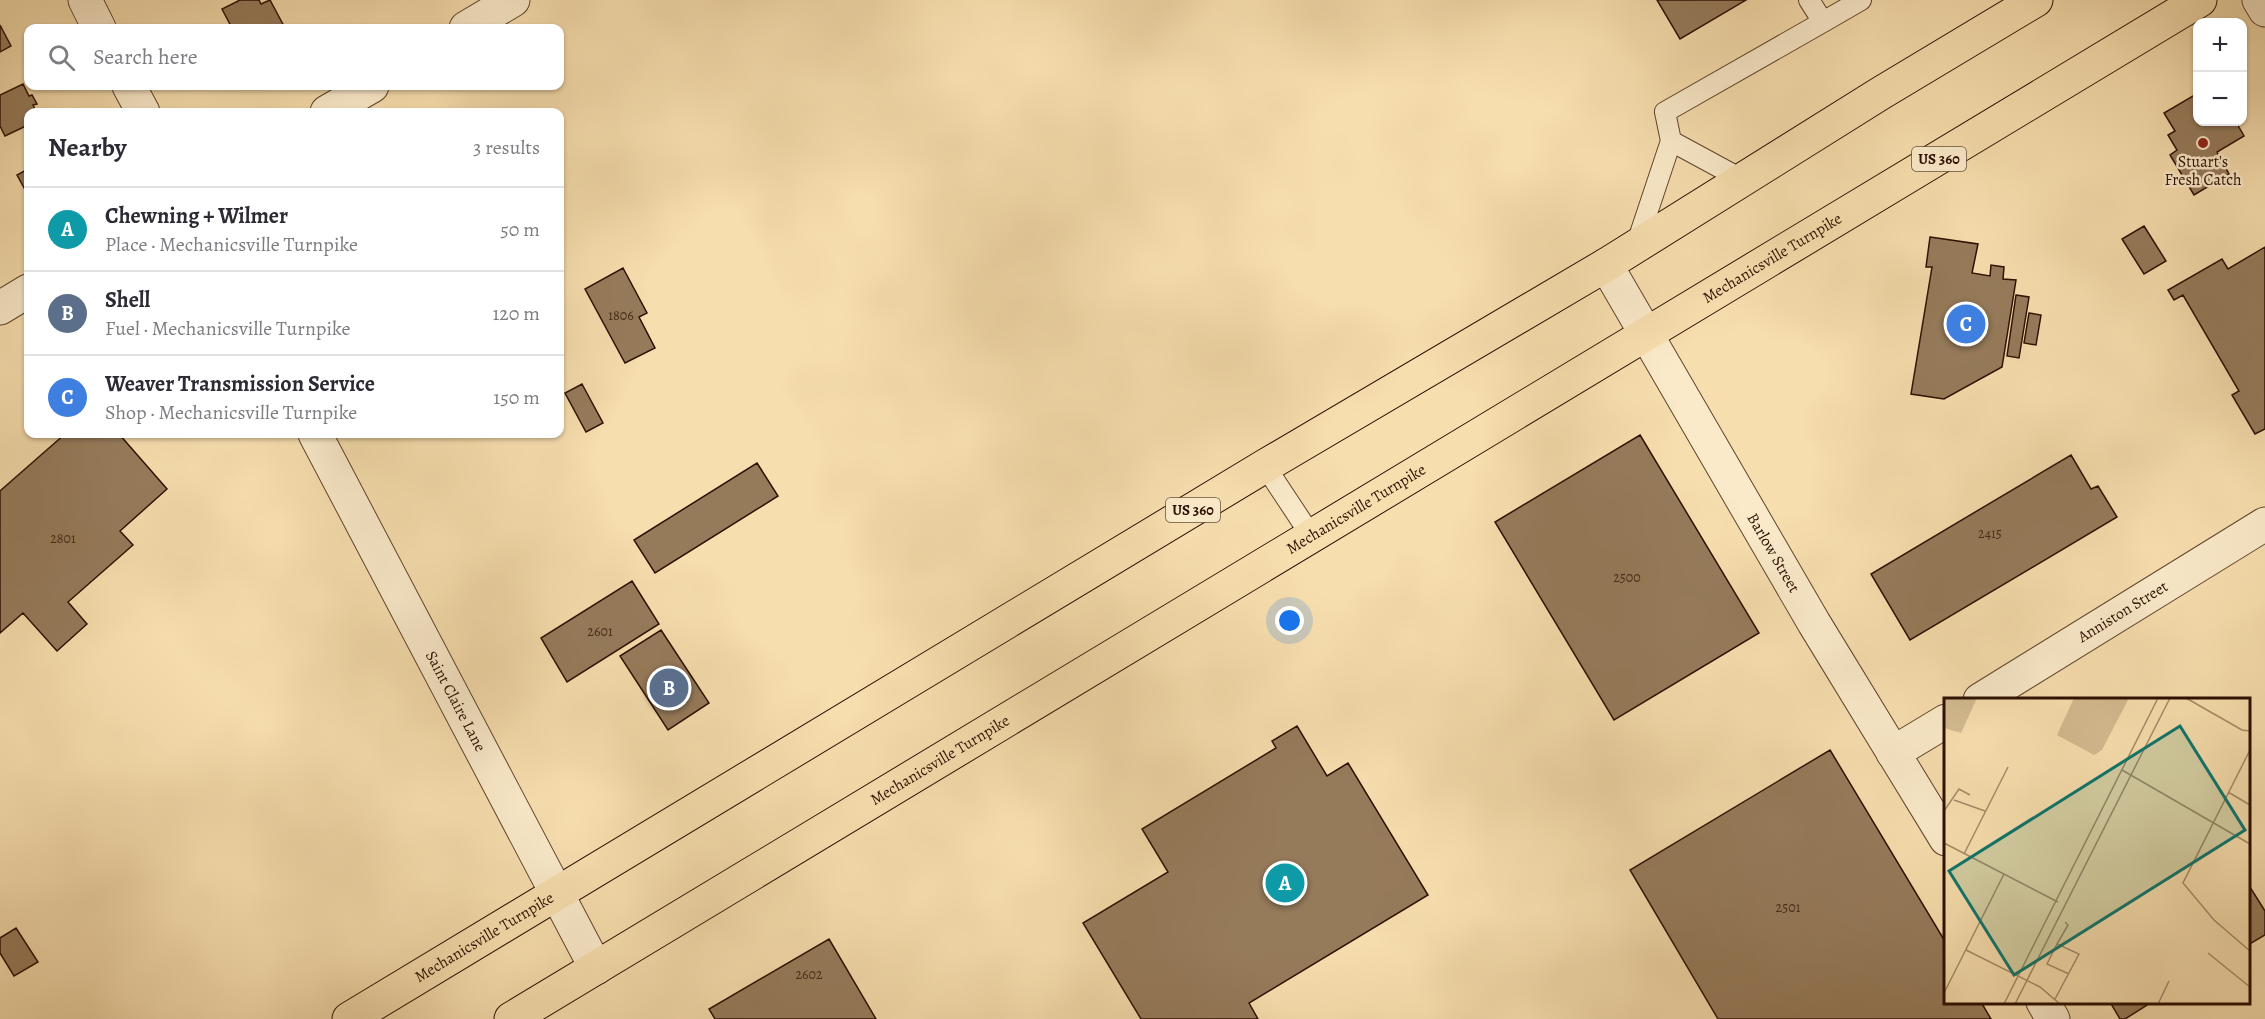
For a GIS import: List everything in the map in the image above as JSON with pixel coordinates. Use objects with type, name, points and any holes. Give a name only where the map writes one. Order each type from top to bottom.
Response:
[{"type":"highway","name":"Mechanicsville Turnpike","points":[[349,1019],[1265,466],[1606,265],[2036,0]]},
{"type":"highway","name":"Mechanicsville Turnpike","points":[[512,1019],[1647,336],[2200,0]]},
{"type":"street","points":[[85,0],[97,24]]},
{"type":"street","points":[[473,24],[513,0]]},
{"type":"street","points":[[2259,0],[2265,10]]},
{"type":"street","points":[[131,90],[141,108]]},
{"type":"street","points":[[334,108],[365,90]]},
{"type":"street","name":"Barlow Street","points":[[1606,265],[1814,623],[1944,837]]},
{"type":"street","points":[[0,308],[24,293]]},
{"type":"street","name":"Saint Claire Lane","points":[[317,438],[596,968]]},
{"type":"street","name":"Anniston Street","points":[[1982,698],[2265,524]]},
{"type":"street","points":[[1893,753],[1944,722]]},
{"type":"street","points":[[2044,1004],[2053,1019]]},
{"type":"lane","points":[[1809,0],[1823,22]]},
{"type":"lane","points":[[1636,246],[1671,141],[1665,112],[1861,0]]},
{"type":"lane","points":[[1671,141],[1743,180]]},
{"type":"lane","points":[[1265,466],[1311,537]]},
{"type":"building","points":[[240,0],[259,0],[261,4],[270,0],[283,24],[230,24],[222,9]]},
{"type":"building","points":[[1657,0],[1746,0],[1680,39]]},
{"type":"building","points":[[0,25],[11,46],[0,52]]},
{"type":"building","points":[[23,84],[24,90],[29,96],[32,95],[37,104],[33,105],[34,108],[24,108],[24,127],[5,136],[0,126],[0,95]]},
{"type":"building","name":"Stuart's Fresh Catch","points":[[2193,96],[2193,126],[2238,126],[2244,136],[2217,152],[2229,174],[2194,195],[2170,155],[2177,150],[2168,135],[2175,131],[2164,113]]},
{"type":"building","points":[[24,171],[24,188],[17,175]]},
{"type":"building","points":[[2144,226],[2166,261],[2144,274],[2122,239]]},
{"type":"building","points":[[1930,237],[1978,244],[1972,273],[1990,276],[1991,265],[2004,267],[2003,279],[2016,280],[2002,367],[1944,399],[1911,394],[1932,267],[1926,267]]},
{"type":"building","points":[[2265,247],[2265,429],[2255,434],[2232,395],[2239,391],[2183,295],[2174,300],[2168,290],[2222,259],[2228,269]]},
{"type":"building","points":[[623,268],[647,313],[639,317],[655,348],[625,363],[585,289]]},
{"type":"building","points":[[2016,295],[2029,297],[2019,358],[2007,356]]},
{"type":"building","points":[[2029,313],[2041,315],[2036,345],[2024,343]]},
{"type":"building","points":[[582,384],[603,423],[586,432],[565,393]]},
{"type":"building","points":[[1640,435],[1759,633],[1614,720],[1495,522]]},
{"type":"building","points":[[60,438],[122,438],[167,489],[120,531],[133,545],[68,602],[87,624],[57,651],[23,613],[0,633],[0,491]]},
{"type":"building","points":[[2071,455],[2091,489],[2098,486],[2117,517],[1910,640],[1871,574]]},
{"type":"building","points":[[757,463],[778,496],[655,573],[634,540]]},
{"type":"building","points":[[632,581],[659,624],[567,682],[541,638]]},
{"type":"building","points":[[661,630],[709,703],[668,730],[620,656]]},
{"type":"building","points":[[1297,726],[1327,776],[1348,763],[1428,895],[1249,1003],[1258,1019],[1141,1019],[1083,923],[1168,872],[1142,829],[1276,748],[1272,741]]},
{"type":"building","points":[[1830,750],[1944,940],[1944,1004],[1982,1004],[1991,1019],[1718,1019],[1630,870]]},
{"type":"building","points":[[2250,887],[2265,911],[2265,935],[2250,944]]},
{"type":"building","points":[[16,928],[38,962],[14,976],[0,953],[0,938]]},
{"type":"building","points":[[829,939],[876,1019],[715,1019],[709,1009]]},
{"type":"building","points":[[2111,1004],[2149,1004],[2125,1019],[2120,1019]]},
{"type":"place","name":"Stuart's Fresh Catch","points":[[2203,143]]},
{"type":"place","name":"Weaver Transmission Service","points":[[1966,324]]},
{"type":"place","name":"Shell","points":[[669,688]]},
{"type":"place","name":"Chewning + Wilmer","points":[[1285,883]]}]
